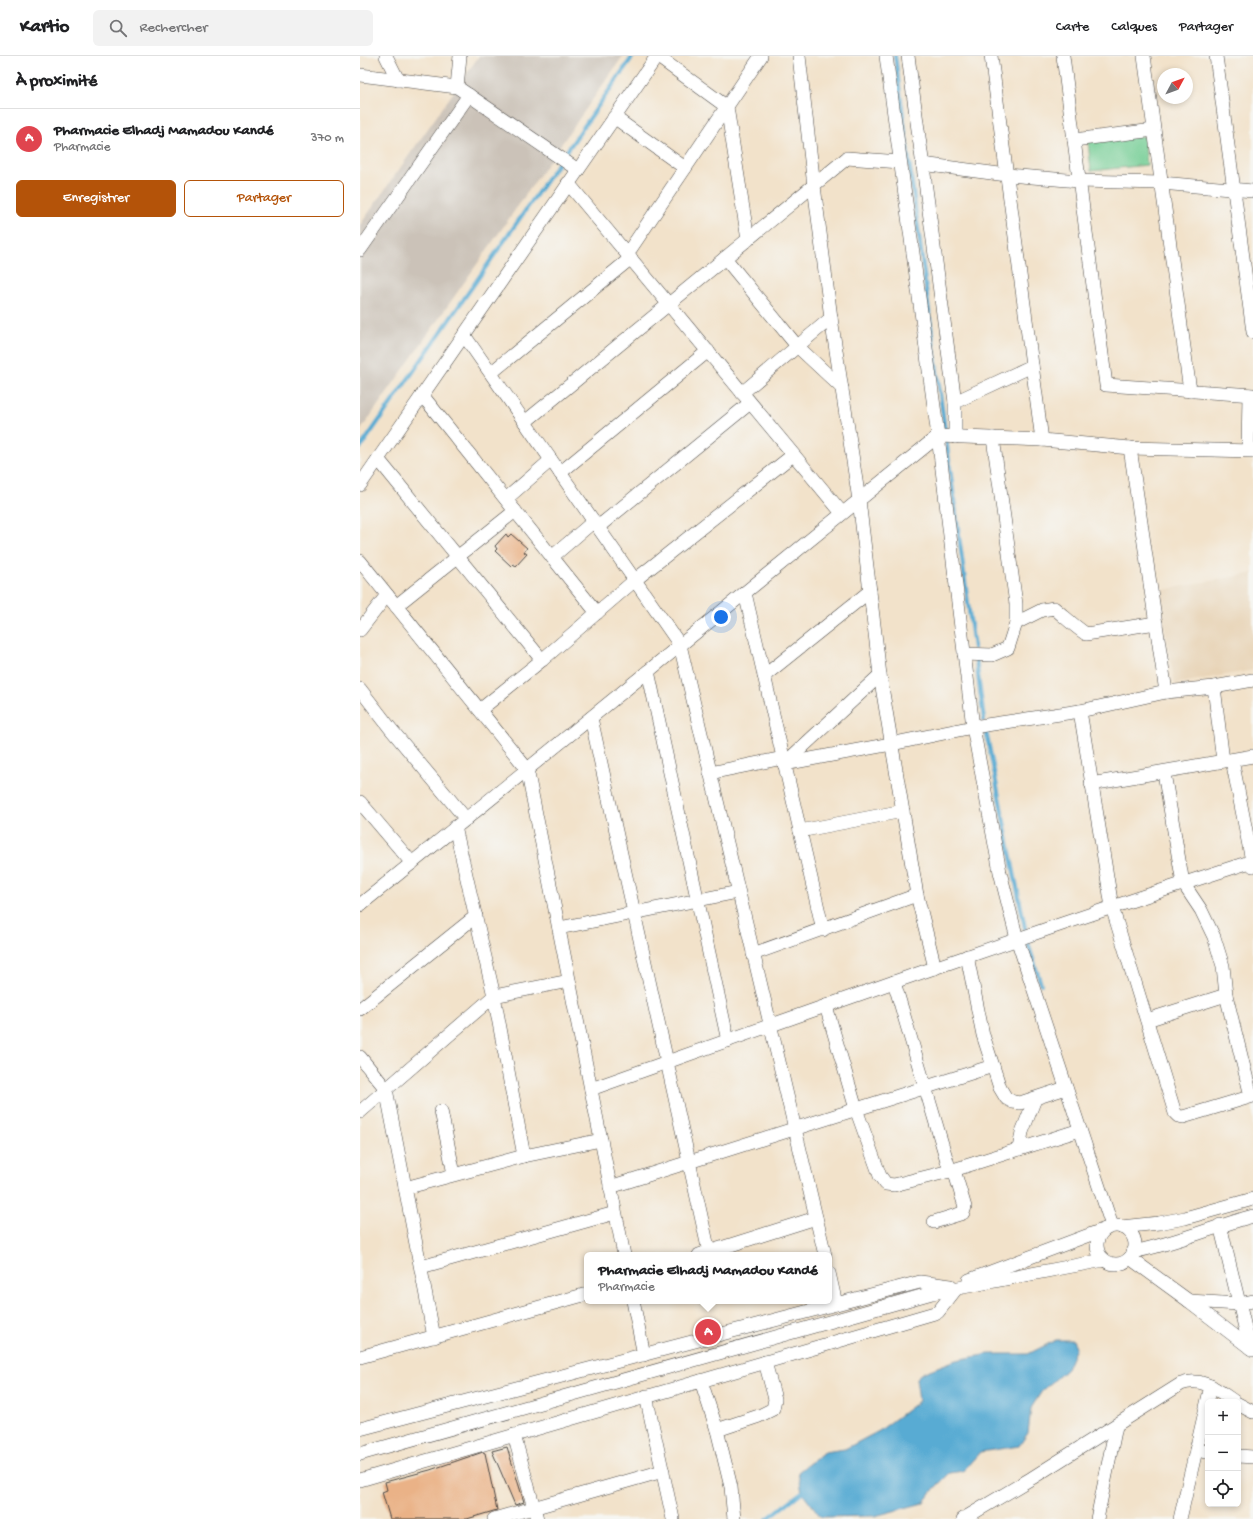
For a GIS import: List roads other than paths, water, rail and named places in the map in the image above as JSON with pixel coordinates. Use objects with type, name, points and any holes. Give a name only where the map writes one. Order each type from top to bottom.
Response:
[{"type":"street","points":[[386,56],[398,80]]},
{"type":"street","points":[[457,88],[460,56]]},
{"type":"street","points":[[360,485],[568,183],[575,168],[614,117],[657,56],[727,107],[748,240]]},
{"type":"street","points":[[491,373],[629,256],[685,168],[761,56]]},
{"type":"street","points":[[799,56],[831,318],[859,500],[880,675],[917,895],[934,968]]},
{"type":"street","points":[[886,56],[938,436],[973,727],[1000,872],[1017,938],[1113,1227],[1131,1234],[1135,1246],[1132,1255]]},
{"type":"street","points":[[908,56],[955,402],[955,437]]},
{"type":"street","points":[[991,56],[1042,440]]},
{"type":"street","points":[[360,905],[938,436],[1042,440],[1130,448],[1250,450],[1251,395],[1106,385],[1063,56]]},
{"type":"street","points":[[1144,56],[1190,391]]},
{"type":"street","points":[[1216,56],[1253,332]]},
{"type":"street","points":[[360,75],[457,88],[575,168]]},
{"type":"street","points":[[360,250],[469,95]]},
{"type":"street","points":[[614,117],[685,168]]},
{"type":"street","points":[[1074,140],[1154,130]]},
{"type":"street","points":[[525,422],[847,158],[900,162]]},
{"type":"street","points":[[922,164],[1007,175],[1079,181],[1161,183],[1253,191]]},
{"type":"street","points":[[568,183],[842,513]]},
{"type":"street","points":[[725,258],[797,346],[842,388]]},
{"type":"street","points":[[552,557],[596,524],[746,398],[797,346],[831,318]]},
{"type":"street","points":[[464,335],[680,645],[824,1252]]},
{"type":"street","points":[[560,473],[708,351]]},
{"type":"street","points":[[955,402],[1032,366]]},
{"type":"street","points":[[422,395],[597,613]]},
{"type":"street","points":[[964,654],[992,655],[1008,648],[1016,623],[1016,604],[993,438]]},
{"type":"street","points":[[1130,448],[1166,692]]},
{"type":"street","points":[[480,710],[542,660],[634,580],[794,454]]},
{"type":"street","points":[[378,459],[542,660]]},
{"type":"street","points":[[506,499],[551,460]]},
{"type":"street","points":[[396,606],[515,511]]},
{"type":"street","points":[[360,561],[527,769],[623,1252]]},
{"type":"street","points":[[764,676],[870,591]]},
{"type":"street","points":[[744,592],[823,930]]},
{"type":"street","points":[[360,630],[387,595]]},
{"type":"street","points":[[1016,623],[1042,610],[1054,608],[1072,626],[1086,634],[1156,623]]},
{"type":"street","points":[[648,671],[728,1041]]},
{"type":"street","points":[[784,761],[880,675]]},
{"type":"street","points":[[710,773],[892,744],[973,727],[1080,710],[1166,692],[1214,687],[1253,680]]},
{"type":"street","points":[[591,1089],[1017,938],[1183,883],[1253,863],[1227,760],[1214,687]]},
{"type":"street","points":[[360,689],[390,728],[466,819]]},
{"type":"street","points":[[1080,710],[1112,907],[1175,1113],[1178,1116],[1183,1117],[1252,1096],[1226,994],[1222,966],[1214,937],[1201,910],[1183,883],[1164,772]]},
{"type":"street","points":[[591,718],[689,1163],[704,1252]]},
{"type":"street","points":[[1091,784],[1253,756]]},
{"type":"street","points":[[361,804],[412,863]]},
{"type":"street","points":[[800,830],[903,811]]},
{"type":"street","points":[[455,827],[494,996],[524,1156]]},
{"type":"street","points":[[559,928],[738,892]]},
{"type":"street","points":[[753,954],[917,895]]},
{"type":"street","points":[[360,1009],[476,916]]},
{"type":"street","points":[[967,956],[983,1035],[1000,1088],[1006,1098],[1013,1102],[1020,1103],[1066,1088]]},
{"type":"street","points":[[360,1112],[494,996],[569,981]]},
{"type":"street","points":[[894,982],[925,1086],[965,1207],[963,1213],[934,1222]]},
{"type":"street","points":[[1147,1020],[1226,994]]},
{"type":"street","points":[[826,1006],[856,1109],[880,1176],[886,1184],[894,1185],[952,1170],[1080,1130]]},
{"type":"street","points":[[360,1057],[386,1089],[434,1337]]},
{"type":"street","points":[[610,1187],[689,1163],[925,1086],[993,1066]]},
{"type":"street","points":[[1019,1149],[1022,1132],[1035,1099]]},
{"type":"street","points":[[441,1111],[454,1174]]},
{"type":"street","points":[[405,1188],[524,1156],[601,1140]]},
{"type":"street","points":[[360,1454],[953,1288],[1113,1227],[1159,1223],[1186,1218],[1253,1199]]},
{"type":"street","points":[[421,1267],[616,1213]]},
{"type":"street","points":[[1113,1227],[1099,1235],[1097,1248],[1099,1254],[1104,1260],[1109,1263],[1118,1264],[1122,1263],[1132,1255],[1220,1225],[1253,1216]]},
{"type":"street","points":[[707,1252],[816,1218]]},
{"type":"street","points":[[1220,1225],[1239,1304],[1252,1349]]},
{"type":"street","points":[[1132,1255],[1252,1349]]},
{"type":"street","points":[[360,1430],[920,1282],[953,1288],[1104,1260]]},
{"type":"street","points":[[832,1286],[836,1304]]},
{"type":"street","points":[[360,1480],[938,1312],[953,1288]]},
{"type":"street","points":[[360,1356],[584,1295]]},
{"type":"street","points":[[1190,1301],[1239,1304],[1253,1301]]},
{"type":"street","points":[[634,1304],[644,1355]]},
{"type":"street","points":[[716,1430],[759,1416],[773,1409],[775,1399],[765,1362]]},
{"type":"street","points":[[701,1381],[731,1487],[734,1519]]},
{"type":"street","points":[[964,1519],[991,1504],[1181,1384],[1189,1381],[1211,1386],[1230,1399]]},
{"type":"street","points":[[1180,1519],[1202,1451],[1211,1386]]},
{"type":"street","points":[[646,1396],[673,1519]]},
{"type":"street","points":[[1241,1406],[1253,1412]]},
{"type":"street","points":[[1097,1519],[1116,1426]]},
{"type":"street","points":[[514,1435],[535,1514]]},
{"type":"street","points":[[1241,1456],[1253,1457]]},
{"type":"street","points":[[494,1519],[535,1514],[663,1471]]},
{"type":"water","points":[[1056,1340],[1073,1340],[1076,1348],[1067,1369],[1042,1391],[1031,1408],[1028,1433],[1019,1446],[980,1452],[963,1471],[950,1473],[923,1503],[875,1516],[821,1517],[802,1492],[798,1472],[824,1452],[845,1449],[879,1431],[919,1401],[916,1378],[922,1373],[956,1360],[989,1354],[1028,1354]]},
{"type":"waterway","points":[[360,448],[633,56]]},
{"type":"waterway","points":[[895,56],[974,648]]},
{"type":"waterway","points":[[976,660],[984,720]]},
{"type":"waterway","points":[[986,731],[1025,928]]},
{"type":"waterway","points":[[1028,943],[1041,984]]},
{"type":"waterway","points":[[767,1519],[802,1492]]},
{"type":"place","name":"Pharmacie Elhadj Mamadou Kandé","points":[[708,1332]]}]
